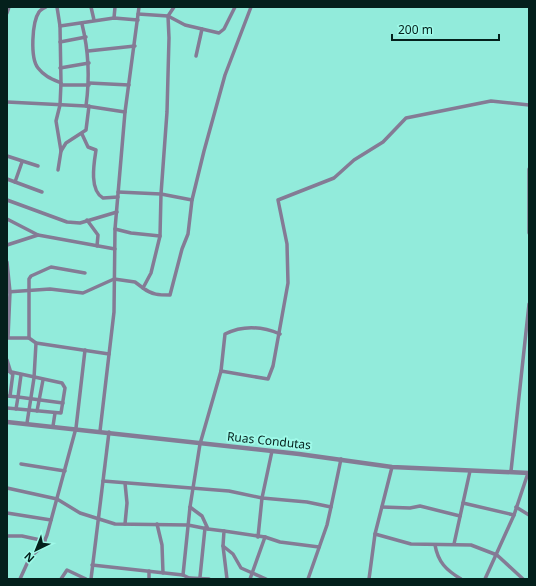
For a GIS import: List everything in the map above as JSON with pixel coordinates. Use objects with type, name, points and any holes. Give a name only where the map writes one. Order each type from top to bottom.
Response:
[{"type":"street","points":[[7,13],[9,7]]},
{"type":"street","points":[[46,7],[38,14],[33,43],[33,56],[37,67],[44,74],[61,84],[129,85]]},
{"type":"street","points":[[57,7],[60,26],[61,84],[60,105],[56,121],[61,151],[58,170]]},
{"type":"street","points":[[91,7],[94,20]]},
{"type":"street","points":[[114,18],[115,7]]},
{"type":"street","points":[[100,431],[114,312],[115,229],[125,112],[139,7]]},
{"type":"street","points":[[142,288],[149,277],[160,236],[160,194],[167,112],[169,38],[168,16],[174,7]]},
{"type":"street","points":[[138,14],[168,16],[185,25],[219,33],[222,31],[235,7]]},
{"type":"street","points":[[8,292],[50,289],[83,293],[114,279],[135,282],[142,288],[157,295],[170,295],[182,249],[188,234],[192,200],[225,75],[251,7]]},
{"type":"street","points":[[60,26],[82,24],[94,20],[114,18],[138,20]]},
{"type":"street","points":[[61,151],[66,144],[82,134],[87,127],[89,63],[86,37],[82,24]]},
{"type":"street","points":[[196,56],[202,29]]},
{"type":"street","points":[[60,42],[86,37]]},
{"type":"street","points":[[88,51],[135,46]]},
{"type":"street","points":[[60,68],[89,63]]},
{"type":"street","points":[[221,371],[268,379],[273,366],[288,283],[287,244],[278,203],[279,198],[334,178],[354,160],[383,142],[406,118],[491,101],[529,105]]},
{"type":"street","points":[[7,102],[88,106],[125,112]]},
{"type":"street","points":[[82,134],[88,147],[96,150],[94,171],[95,182],[99,194],[103,198],[118,197]]},
{"type":"street","points":[[7,156],[38,166]]},
{"type":"street","points":[[15,182],[22,162]]},
{"type":"street","points":[[529,169],[529,233]]},
{"type":"street","points":[[7,179],[42,192]]},
{"type":"street","points":[[118,192],[160,194],[192,200]]},
{"type":"street","points":[[7,200],[67,222],[80,223],[117,212]]},
{"type":"street","points":[[7,219],[38,235],[115,249]]},
{"type":"street","points":[[87,220],[98,235],[97,246]]},
{"type":"street","points":[[115,229],[131,233],[160,236]]},
{"type":"street","points":[[7,245],[38,235]]},
{"type":"street","points":[[7,262],[7,338],[29,338],[36,343],[109,354]]},
{"type":"street","points":[[29,338],[29,279],[31,276],[48,268],[55,267],[85,273]]},
{"type":"street","points":[[511,471],[529,304]]},
{"type":"street","points":[[183,575],[192,490],[200,444],[221,371],[225,334],[234,330],[251,327],[266,328],[280,334]]},
{"type":"street","points":[[27,423],[34,378],[36,343]]},
{"type":"street","points":[[20,579],[30,558],[45,541],[52,520],[76,428],[85,350]]},
{"type":"street","points":[[7,360],[10,372],[9,396],[63,403]]},
{"type":"street","points":[[7,408],[55,413],[62,412],[65,388],[64,385],[10,372]]},
{"type":"street","points":[[16,409],[21,375]]},
{"type":"street","points":[[37,411],[43,380]]},
{"type":"street","points":[[53,426],[55,413]]},
{"type":"street","name":"Ruas Condutas","points":[[7,422],[76,428],[392,467],[470,471],[511,471],[528,473]]},
{"type":"street","points":[[91,579],[109,432]]},
{"type":"street","points":[[258,537],[262,498],[272,451]]},
{"type":"street","points":[[314,579],[309,578],[320,547],[331,507],[341,460]]},
{"type":"street","points":[[21,464],[65,471]]},
{"type":"street","points":[[369,579],[375,534],[392,467]]},
{"type":"street","points":[[454,544],[470,471]]},
{"type":"street","points":[[485,579],[514,515],[528,473]]},
{"type":"street","points":[[103,481],[192,490],[229,491],[262,498],[307,502],[331,507]]},
{"type":"street","points":[[125,483],[127,503],[125,524]]},
{"type":"street","points":[[7,488],[57,499],[77,511],[115,524],[188,525],[265,537],[280,542],[320,547]]},
{"type":"street","points":[[463,503],[514,515]]},
{"type":"street","points":[[382,507],[410,508],[420,506],[460,516]]},
{"type":"street","points":[[190,507],[202,516],[207,528],[200,577]]},
{"type":"street","points":[[516,507],[529,515]]},
{"type":"street","points":[[7,513],[52,520]]},
{"type":"street","points":[[157,524],[167,579]]},
{"type":"street","points":[[224,531],[223,546],[227,579]]},
{"type":"street","points":[[375,534],[410,544],[471,545],[497,555],[523,579]]},
{"type":"street","points":[[7,536],[28,537],[45,541]]},
{"type":"street","points":[[250,579],[265,537]]},
{"type":"street","points":[[435,545],[437,557],[442,564],[461,579]]},
{"type":"street","points":[[223,546],[232,554],[239,566],[266,579]]},
{"type":"street","points":[[92,565],[183,575],[190,579],[200,577],[209,579]]},
{"type":"street","points":[[61,579],[68,570],[86,579]]},
{"type":"street","points":[[149,571],[149,579]]}]
